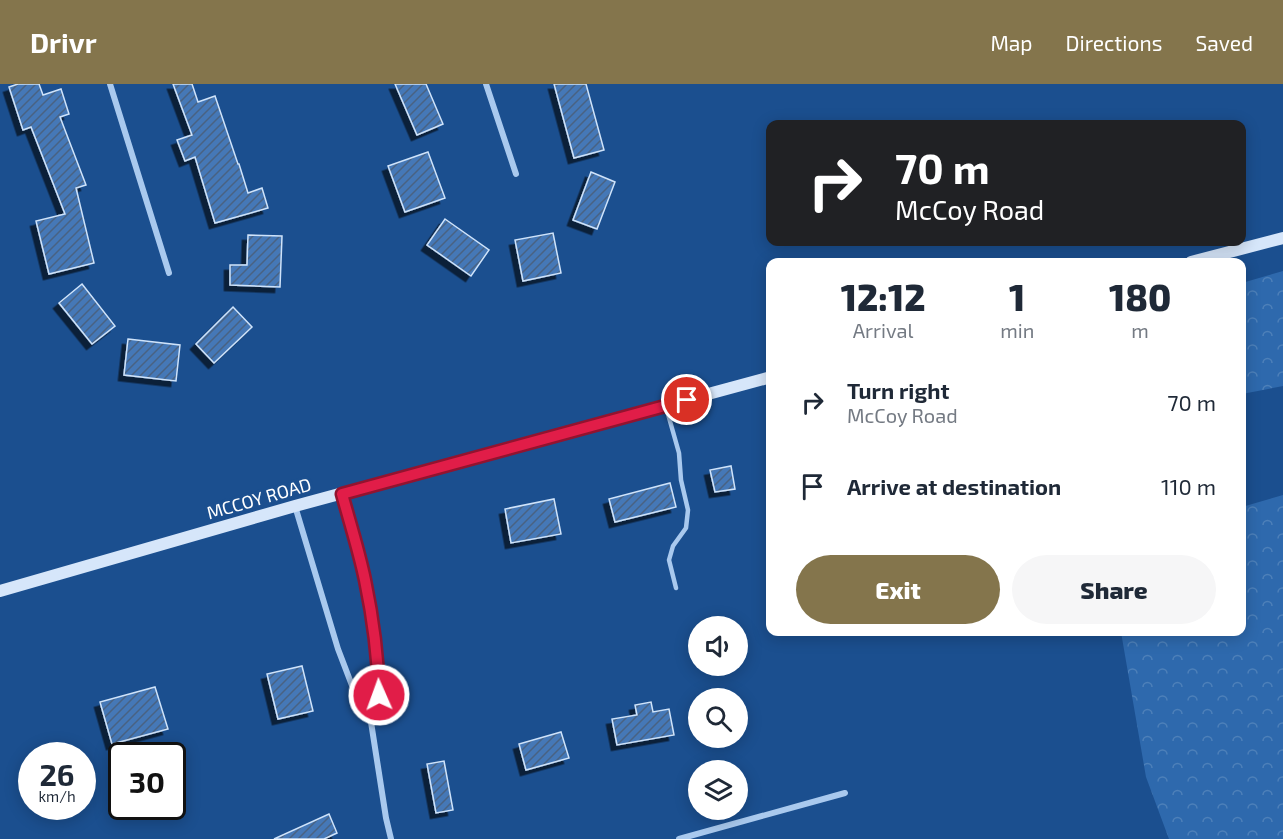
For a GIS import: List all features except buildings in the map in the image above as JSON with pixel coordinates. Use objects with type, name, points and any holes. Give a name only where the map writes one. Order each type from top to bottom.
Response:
[{"type":"main road","points":[[1206,258],[1283,238]]},
{"type":"main road","name":"MCCOY ROAD","points":[[0,591],[295,506],[766,377]]},
{"type":"street","points":[[110,84],[169,273]]},
{"type":"street","points":[[486,84],[516,174]]},
{"type":"street","points":[[342,494],[365,578],[375,633],[379,695],[371,722]]},
{"type":"street","points":[[295,506],[338,649],[357,696],[371,722],[391,839]]},
{"type":"street","points":[[679,839],[845,793]]},
{"type":"lane","points":[[666,405],[679,453],[681,480],[688,510],[686,528],[673,546],[669,560],[676,588]]},
{"type":"green space","points":[[1283,271],[1283,386],[1246,393],[1246,282]]},
{"type":"green space","points":[[1283,495],[1283,839],[1169,839],[1146,777],[1122,636],[1246,636],[1246,506]]},
{"type":"route","points":[[379,695],[375,633],[365,578],[342,494],[687,400]]}]
